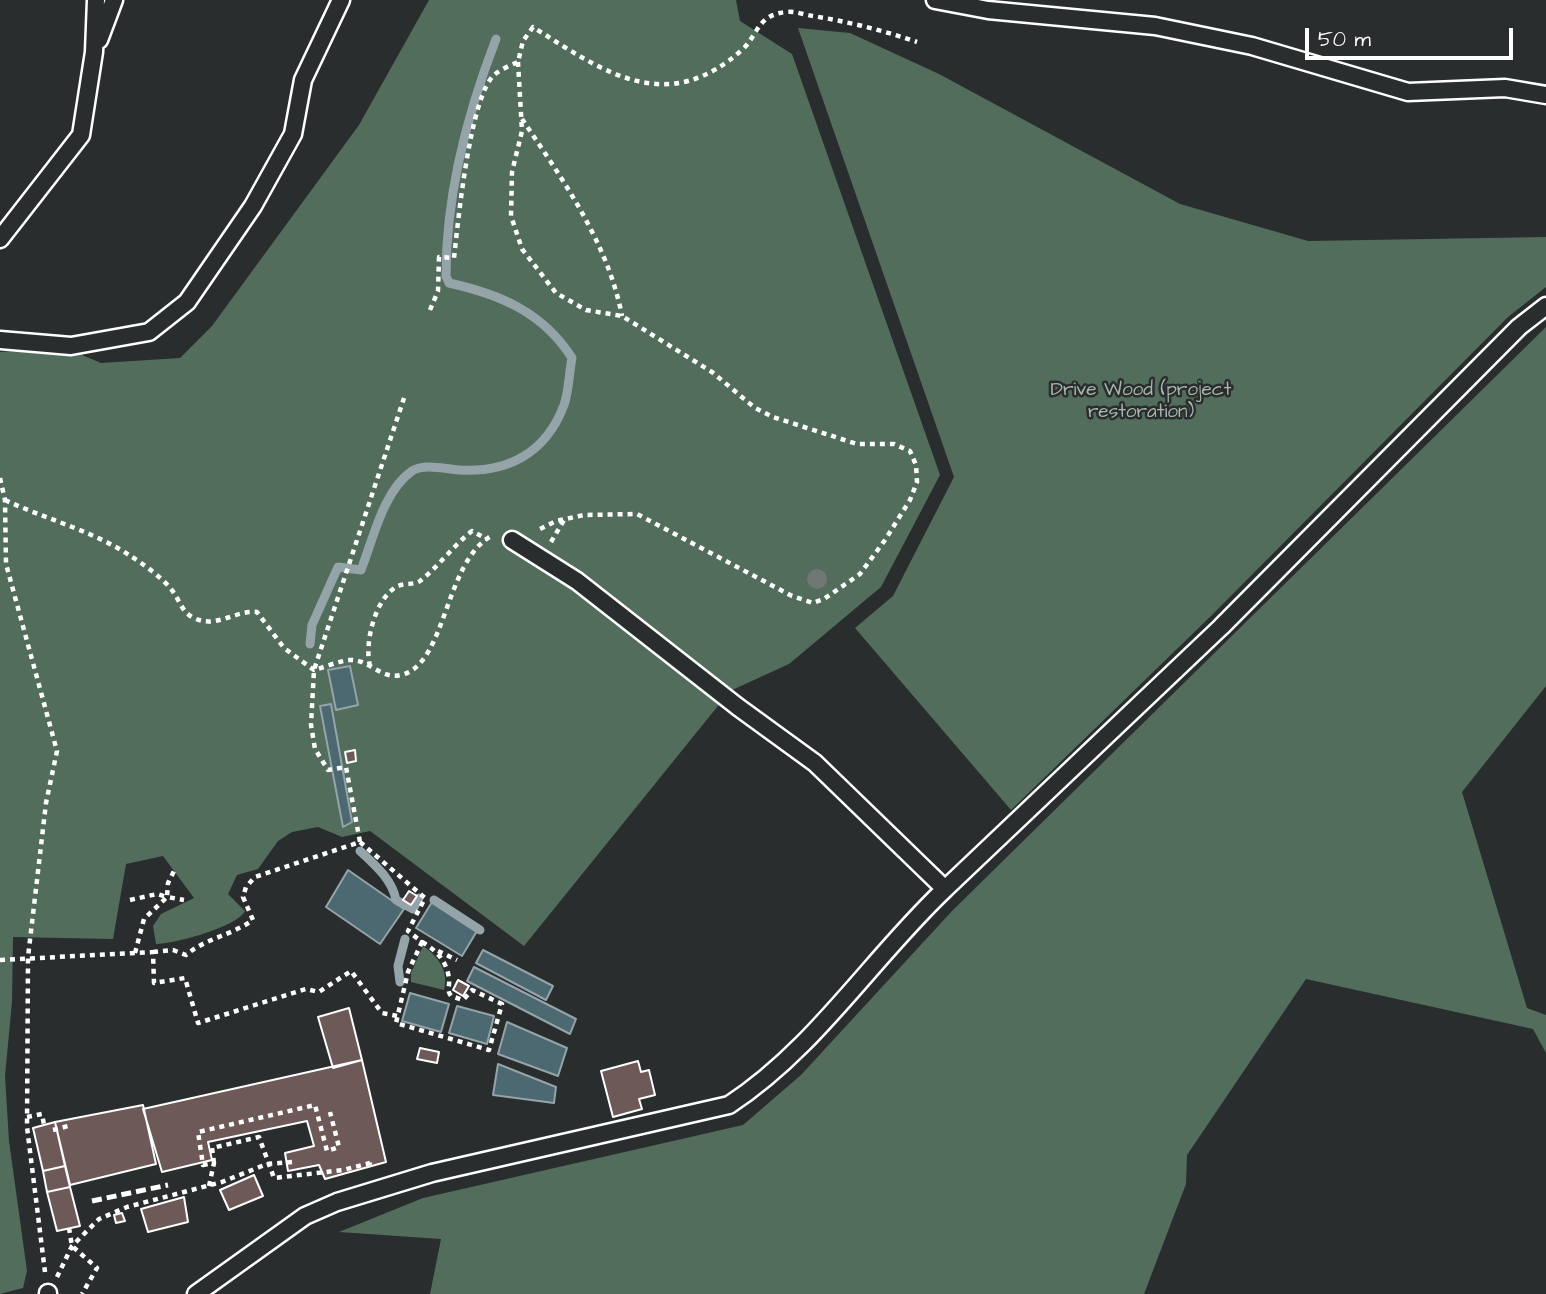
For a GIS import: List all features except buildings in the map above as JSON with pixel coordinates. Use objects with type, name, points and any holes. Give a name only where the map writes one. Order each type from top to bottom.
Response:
[{"type":"lane","points":[[0,239],[81,135],[94,52],[96,0]]},
{"type":"lane","points":[[94,52],[114,0]]},
{"type":"lane","points":[[0,340],[71,346],[149,332],[187,302],[253,206],[293,134],[303,80],[341,0]]},
{"type":"lane","points":[[935,0],[988,10],[1155,26],[1252,47],[1408,92],[1505,88],[1546,95]]},
{"type":"lane","points":[[196,1294],[305,1216],[337,1202],[432,1172],[729,1105],[766,1081],[799,1049],[945,889],[1221,626],[1520,327],[1546,306]]},
{"type":"lane","points":[[512,540],[577,581],[815,764],[945,889]]},
{"type":"path","points":[[314,670],[352,660],[389,676],[401,675],[418,665],[433,641],[463,565],[486,539],[499,533],[512,540],[556,521],[584,515],[637,514],[792,596],[813,603],[824,599],[860,574],[911,500],[917,482],[916,464],[910,451],[894,444],[857,444],[773,417],[755,408],[712,372],[622,316],[586,310],[564,298],[544,279],[522,249],[510,216],[512,172],[522,131],[518,62],[523,41],[533,27],[586,60],[638,82],[667,86],[710,73],[746,46],[758,24],[786,12],[863,24],[917,42]]},
{"type":"path","points":[[430,310],[438,291],[439,257],[454,258],[466,166],[484,90],[494,75],[518,62]]},
{"type":"path","points":[[521,117],[562,178],[613,274],[622,316]]},
{"type":"path","points":[[404,398],[314,670],[311,725],[315,749],[328,770],[346,767],[360,842],[425,898],[408,931],[422,942],[457,960]]},
{"type":"path","points":[[0,478],[5,500],[6,565],[57,751],[46,803],[28,957],[27,1117],[48,1294]]},
{"type":"path","points":[[5,500],[128,554],[172,589],[180,605],[193,617],[207,621],[225,620],[248,611],[257,612],[284,648],[314,670]]},
{"type":"path","points":[[370,666],[366,653],[369,639],[384,602],[391,592],[398,587],[418,583],[448,550],[472,531],[486,539]]},
{"type":"path","points":[[0,960],[173,950],[186,955],[202,942],[216,941],[253,920],[243,897],[246,887],[255,877],[360,842]]},
{"type":"path","points":[[135,953],[144,919],[167,897],[168,883],[174,871]]},
{"type":"path","points":[[130,900],[157,894],[184,900]]},
{"type":"path","points":[[422,942],[408,972],[396,1023],[489,1050],[502,1004],[472,990],[463,1000],[451,996],[448,991],[448,975],[438,951]]},
{"type":"path","points":[[153,952],[154,983],[185,978],[198,1023],[306,989],[319,992],[351,971],[382,1013],[397,1016]]},
{"type":"path","points":[[215,1163],[203,1165],[198,1132],[315,1105],[327,1151],[338,1147],[330,1112]]},
{"type":"path","points":[[27,1117],[42,1114],[44,1125]]},
{"type":"path","points":[[52,1130],[72,1125]]},
{"type":"path","points":[[209,1186],[215,1163],[212,1148],[259,1137],[274,1178],[285,1179],[343,1170],[370,1163],[370,1160]]},
{"type":"path","points":[[48,1294],[72,1246],[99,1219],[127,1207],[209,1186],[267,1164],[292,1162]]},
{"type":"path","points":[[69,1228],[72,1246],[97,1268],[82,1294]]},
{"type":"green space","points":[[429,0],[736,0],[740,21],[792,54],[940,475],[881,587],[789,664],[730,691],[524,946],[370,831],[342,837],[318,827],[292,832],[278,841],[258,869],[237,875],[228,894],[245,911],[240,917],[218,928],[156,944],[153,926],[161,914],[194,898],[163,856],[126,864],[113,939],[13,937],[12,1002],[5,1076],[9,1141],[27,1271],[23,1288],[0,1294],[0,352],[49,349],[82,355],[101,363],[180,358],[212,326],[359,125]]},
{"type":"green space","name":"Drive Wood (project restoration)","points":[[798,28],[850,33],[939,74],[1180,204],[1308,241],[1546,237],[1546,287],[1508,317],[1213,614],[1011,810],[855,628],[893,596],[954,477]]},
{"type":"green space","points":[[1546,327],[1546,686],[1462,792],[1527,1008],[1546,1015],[1546,1053],[1533,1029],[1306,979],[1187,1155],[1186,1184],[1144,1294],[430,1294],[441,1239],[339,1232],[423,1198],[743,1125],[801,1075],[952,911]]},
{"type":"green space","points":[[423,946],[433,954],[444,970],[444,990],[411,982],[411,973]]},
{"type":"water","points":[[350,666],[358,705],[336,710],[328,670]]},
{"type":"water","points":[[331,704],[352,822],[343,827],[320,706]]},
{"type":"water","points":[[348,870],[404,909],[380,944],[326,907]]},
{"type":"water","points":[[432,902],[477,931],[462,956],[416,928]]},
{"type":"water","points":[[483,950],[553,986],[546,1000],[476,963]]},
{"type":"water","points":[[474,967],[576,1019],[570,1034],[467,981]]},
{"type":"water","points":[[410,993],[449,1004],[441,1032],[402,1021]]},
{"type":"water","points":[[457,1006],[494,1016],[487,1044],[449,1033]]},
{"type":"water","points":[[507,1022],[567,1048],[558,1076],[498,1054]]},
{"type":"water","points":[[498,1064],[556,1087],[554,1103],[493,1095]]},
{"type":"waterway","points":[[310,644],[312,625],[338,567],[361,570],[386,503],[402,480],[412,471],[423,467],[477,470],[494,468],[523,457],[547,436],[564,405],[572,358],[548,328],[518,307],[485,293],[449,283],[446,276],[450,216],[460,156],[476,96],[496,39]]},
{"type":"waterway","points":[[360,851],[387,879],[396,900],[413,909],[419,898]]},
{"type":"waterway","points":[[434,900],[480,930]]},
{"type":"waterway","points":[[400,982],[398,966],[405,939]]},
{"type":"railway","points":[[92,1201],[168,1185]]}]
